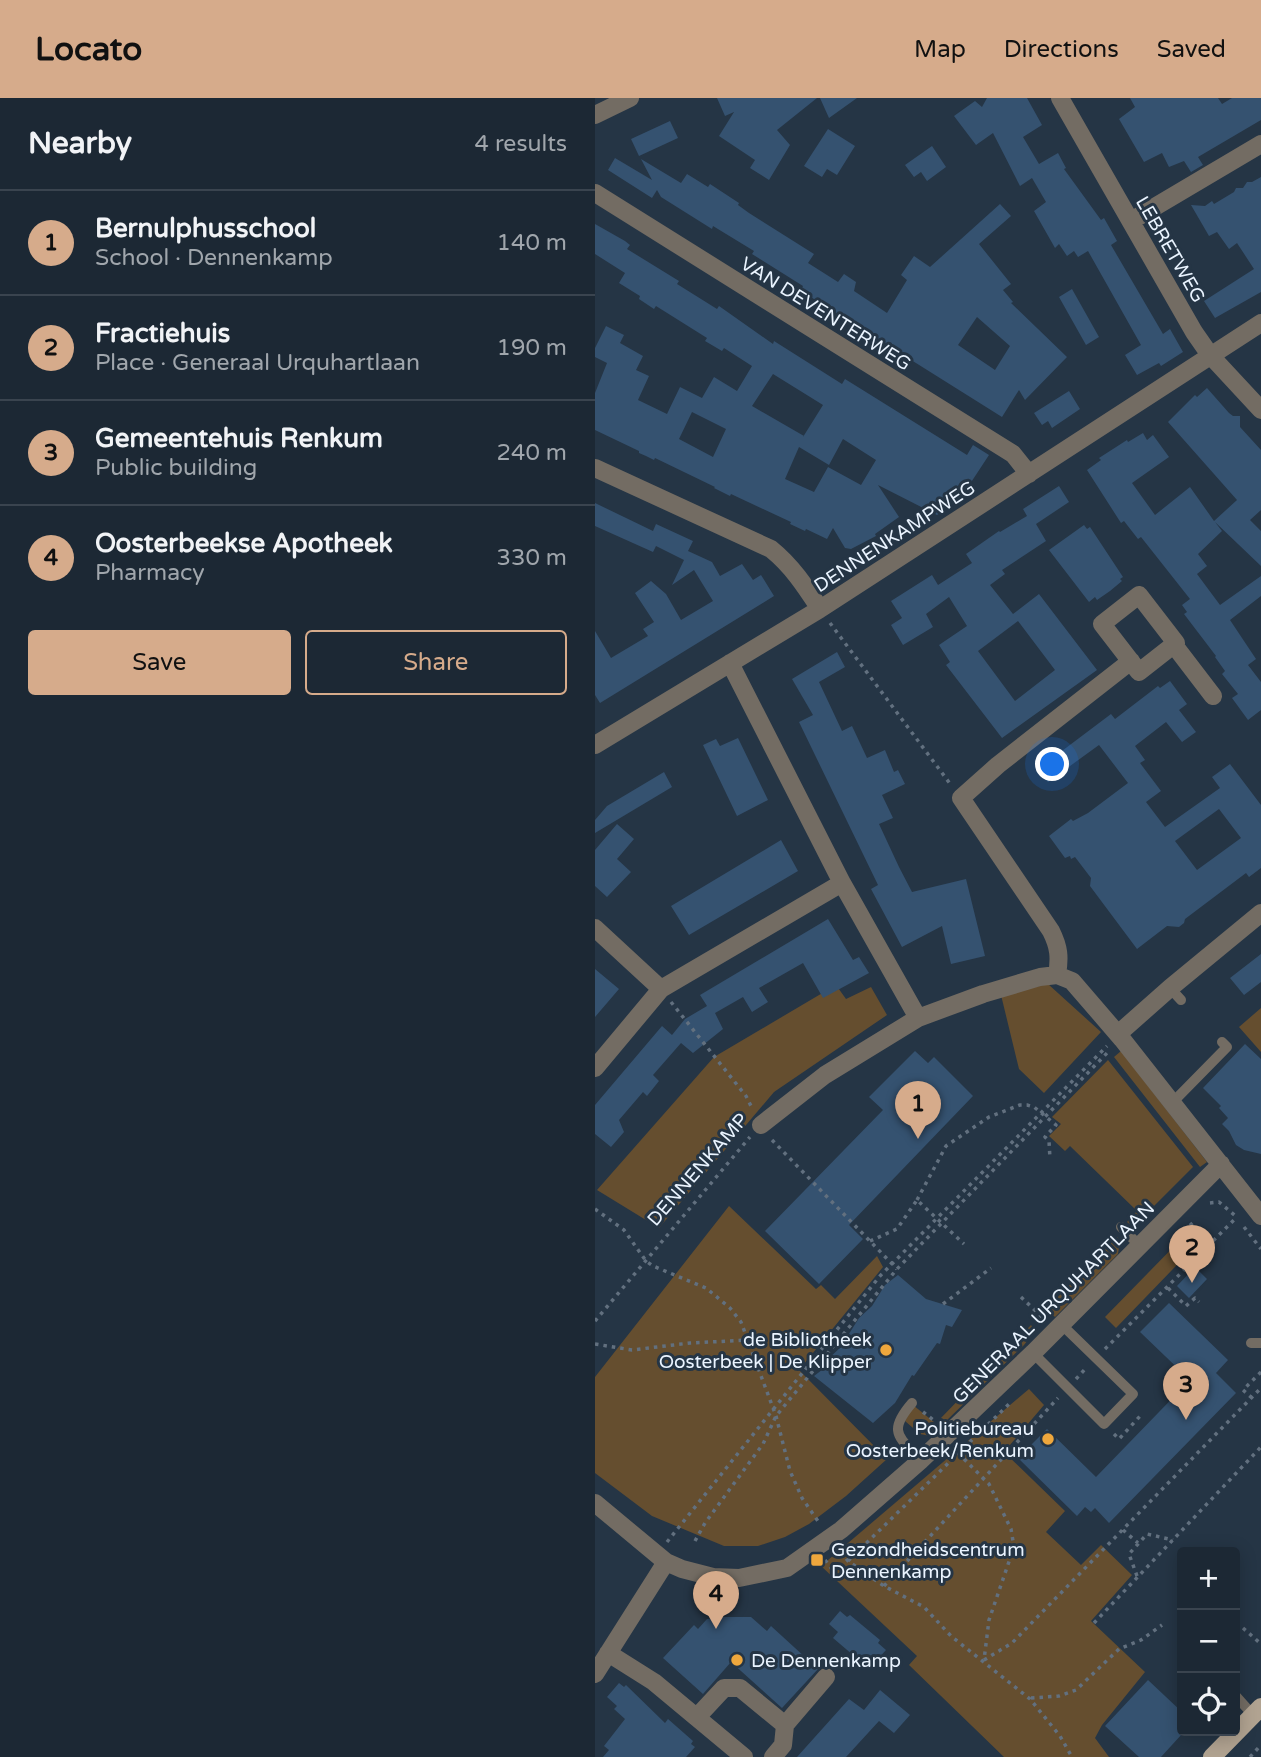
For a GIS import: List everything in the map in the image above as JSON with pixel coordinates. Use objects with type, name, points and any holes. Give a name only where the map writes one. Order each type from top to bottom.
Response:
[{"type":"main road","points":[[1212,1757],[1256,1711]]},
{"type":"street","points":[[595,114],[630,98]]},
{"type":"street","name":"LEBRETWEG","points":[[1060,98],[1195,332],[1210,355],[1261,410]]},
{"type":"street","points":[[1131,221],[1261,145]]},
{"type":"street","name":"VAN DEVENTERWEG","points":[[595,193],[1013,454],[1029,474]]},
{"type":"street","name":"DENNENKAMPWEG","points":[[595,745],[820,609],[1261,323]]},
{"type":"street","points":[[595,468],[771,548],[798,575],[820,609]]},
{"type":"street","points":[[1139,595],[1177,643],[1174,645],[1139,672],[1102,624],[1139,595]]},
{"type":"street","points":[[1174,645],[1213,696]]},
{"type":"street","points":[[1131,661],[998,765],[961,798],[1051,931],[1060,957],[1057,975],[1072,981],[1083,991],[1261,1216]]},
{"type":"street","points":[[730,663],[842,883],[918,1018]]},
{"type":"street","points":[[595,1068],[661,989],[842,883]]},
{"type":"street","points":[[1120,1037],[1176,994],[1261,913]]},
{"type":"street","points":[[595,928],[661,989]]},
{"type":"street","name":"DENNENKAMP","points":[[761,1125],[825,1075],[918,1018],[983,994],[1040,977],[1057,975]]},
{"type":"street","name":"GENERAAL URQUHARTLAAN","points":[[595,1503],[662,1558],[682,1569],[713,1577],[739,1578],[787,1568],[830,1538],[920,1461],[1033,1353],[1221,1164]]},
{"type":"street","points":[[595,1674],[662,1558]]},
{"type":"street","points":[[608,1653],[654,1682],[744,1757]]},
{"type":"street","points":[[773,1757],[783,1745],[785,1725],[826,1677]]},
{"type":"street","points":[[697,1717],[724,1688],[740,1688],[785,1725]]},
{"type":"lane","points":[[1172,1102],[1227,1047],[1222,1042]]},
{"type":"lane","points":[[1121,1227],[1140,1246]]},
{"type":"lane","points":[[1033,1353],[1104,1424],[1133,1394],[1058,1327]]},
{"type":"lane","points":[[912,1403],[899,1417],[897,1427],[899,1436],[920,1461]]},
{"type":"lane","points":[[1240,1699],[1256,1711]]},
{"type":"path","points":[[820,609],[961,798]]},
{"type":"path","points":[[661,989],[746,1096],[761,1125],[790,1161],[897,1269]]},
{"type":"path","points":[[662,1558],[851,1311],[892,1263],[1041,1112],[1120,1037]]},
{"type":"path","points":[[695,1541],[705,1523],[763,1444],[776,1416],[897,1269],[1120,1037]]},
{"type":"path","points":[[870,1241],[897,1229],[917,1200],[946,1146],[1003,1110],[1027,1105],[1046,1115],[1056,1125],[1045,1137],[1049,1140],[1050,1159]]},
{"type":"path","name":"DENNENKAMP","points":[[595,1321],[761,1125]]},
{"type":"path","points":[[917,1200],[964,1244]]},
{"type":"path","points":[[595,1209],[624,1230],[646,1261],[706,1288],[730,1308],[741,1322],[774,1410],[790,1471],[801,1498],[848,1561],[884,1586],[924,1607],[951,1636],[1030,1699],[1060,1736],[1072,1757]]},
{"type":"path","points":[[1190,1223],[1210,1244]]},
{"type":"path","points":[[943,1304],[991,1268]]},
{"type":"path","points":[[1168,1288],[1187,1306],[1195,1298],[1199,1302]]},
{"type":"path","points":[[1021,1297],[1058,1327]]},
{"type":"path","points":[[595,1344],[632,1349],[690,1342],[749,1340]]},
{"type":"path","points":[[1252,1398],[1244,1390],[1261,1372]]},
{"type":"path","points":[[984,1660],[1013,1643],[1261,1388]]},
{"type":"path","points":[[1119,1438],[1142,1414]]},
{"type":"path","points":[[1094,1623],[1261,1447]]},
{"type":"path","points":[[959,1454],[989,1484],[1011,1529],[1014,1547],[989,1620],[984,1660]]},
{"type":"path","points":[[1123,1530],[1138,1543]]},
{"type":"path","points":[[1137,1577],[1129,1554],[1138,1543],[1147,1534],[1173,1539]]},
{"type":"path","points":[[1030,1699],[1059,1696],[1076,1690],[1119,1649],[1141,1640],[1162,1625]]},
{"type":"path","points":[[1244,1628],[1261,1644]]},
{"type":"path","points":[[1250,1757],[1261,1745]]},
{"type":"shaded area","points":[[1048,984],[1101,1032],[1044,1093],[1019,1069],[1001,995]]},
{"type":"shaded area","points":[[836,985],[846,999],[871,987],[887,1015],[774,1092],[659,1228],[597,1190],[714,1057]]},
{"type":"shaded area","points":[[1261,1008],[1261,1052],[1239,1027]]},
{"type":"shaded area","points":[[1121,1051],[1207,1162],[1200,1167],[1114,1057]]},
{"type":"shaded area","points":[[1108,1060],[1193,1167],[1133,1227],[1127,1222],[1137,1211],[1070,1146],[1065,1151],[1049,1136],[1061,1124],[1052,1117]]},
{"type":"shaded area","points":[[729,1206],[816,1289],[821,1285],[835,1299],[877,1256],[883,1267],[799,1370],[887,1459],[846,1496],[809,1524],[785,1537],[758,1546],[724,1546],[652,1516],[595,1473],[595,1377]]},
{"type":"shaded area","points":[[1190,1230],[1201,1240],[1116,1328],[1105,1317]]},
{"type":"shaded area","points":[[1117,1237],[1120,1241],[1118,1254],[1055,1317],[1046,1309]]},
{"type":"shaded area","points":[[1031,1325],[1035,1331],[1024,1345],[942,1425],[939,1420]]},
{"type":"shaded area","points":[[1029,1389],[1044,1405],[1004,1452],[1065,1511],[1046,1532],[1081,1565],[1101,1545],[1132,1575],[1091,1621],[1145,1672],[1102,1725],[1095,1738],[1109,1757],[1004,1757],[909,1665],[917,1656],[821,1566]]},
{"type":"shaded area","points":[[913,1405],[934,1422],[937,1429],[930,1436],[920,1434],[905,1421]]},
{"type":"building","points":[[717,98],[817,98],[777,130],[790,145],[769,180],[750,168],[755,160],[719,136],[734,112],[725,116]]},
{"type":"building","points":[[820,98],[857,98],[829,118]]},
{"type":"building","points":[[987,98],[1027,98],[1042,125],[1023,137],[1039,164],[1058,153],[1066,168],[1064,169],[1101,220],[1104,218],[1117,241],[1111,245],[1163,334],[1170,329],[1183,352],[1161,366],[1159,363],[1137,375],[1125,355],[1141,345],[1088,251],[1078,257],[1074,251],[1067,256],[1059,244],[1055,248],[1034,211],[1046,202],[1032,178],[1020,186],[993,133],[976,145],[954,116],[975,101],[982,107]]},
{"type":"building","points":[[1130,98],[1218,98],[1222,104],[1232,98],[1261,98],[1261,120],[1198,157],[1203,165],[1191,172],[1184,161],[1169,167],[1162,153],[1144,162],[1119,119],[1135,107]]},
{"type":"building","points":[[670,121],[678,138],[639,156],[631,139]]},
{"type":"building","points":[[828,129],[855,146],[837,175],[827,169],[822,177],[804,166]]},
{"type":"building","points":[[932,146],[946,167],[927,181],[921,172],[914,177],[905,165]]},
{"type":"building","points":[[615,158],[652,180],[641,159],[681,183],[687,174],[708,187],[710,184],[749,213],[814,254],[808,263],[838,282],[844,274],[856,282],[854,291],[887,313],[907,280],[901,275],[914,256],[930,267],[1000,204],[1011,216],[979,244],[1011,284],[1003,290],[1013,302],[1011,303],[1067,357],[1025,400],[1019,390],[1002,417],[806,294],[801,290],[803,286],[752,254],[754,251],[661,197],[657,190],[652,198],[608,170]],"holes":[[[977,317],[1010,346],[995,370],[958,345]]]},
{"type":"building","points":[[1261,177],[1261,292],[1215,318],[1204,301],[1254,269],[1237,243],[1229,249],[1217,232],[1209,236],[1191,205],[1205,206],[1212,201],[1214,204],[1236,188],[1243,188],[1247,182]]},
{"type":"building","points":[[595,224],[625,241],[630,245],[627,249],[679,281],[677,284],[717,309],[719,306],[773,344],[774,341],[842,384],[845,379],[967,455],[973,445],[989,455],[964,493],[959,486],[945,510],[937,515],[878,485],[899,517],[875,534],[876,536],[851,549],[845,548],[833,528],[827,539],[806,529],[805,531],[655,458],[654,460],[639,453],[595,430],[595,393],[607,363],[595,357],[595,348],[606,326],[624,335],[620,343],[643,356],[636,370],[649,376],[638,400],[667,414],[680,387],[702,398],[714,377],[737,391],[752,366],[724,348],[722,351],[705,341],[707,338],[656,306],[654,309],[639,299],[640,296],[619,283],[625,273],[595,254]],"holes":[[[773,374],[823,405],[804,436],[752,406]],[[692,412],[726,429],[713,457],[679,439]],[[843,439],[876,460],[861,485],[828,467],[814,492],[785,479],[799,447],[829,465]]]},
{"type":"building","points":[[1072,289],[1099,337],[1086,345],[1059,297]]},
{"type":"building","points":[[1207,388],[1229,413],[1240,416],[1240,427],[1261,450],[1261,510],[1250,520],[1261,531],[1261,566],[1215,522],[1222,531],[1198,554],[1207,566],[1197,574],[1220,605],[1261,576],[1261,596],[1230,620],[1256,659],[1248,665],[1261,682],[1261,710],[1248,720],[1232,698],[1238,694],[1222,674],[1225,671],[1216,656],[1184,614],[1187,612],[1182,605],[1190,599],[1141,537],[1138,539],[1124,521],[1121,523],[1087,470],[1101,460],[1099,458],[1127,440],[1128,442],[1143,433],[1147,440],[1153,435],[1169,457],[1132,483],[1155,515],[1190,487],[1214,521],[1237,500],[1168,422],[1195,395],[1197,397]]},
{"type":"building","points":[[1069,391],[1080,409],[1052,428],[1048,421],[1042,425],[1034,413]]},
{"type":"building","points":[[1059,486],[1069,502],[1036,524],[1046,541],[1002,570],[1005,574],[990,585],[1013,614],[1039,594],[1097,670],[1002,738],[946,665],[950,662],[939,645],[967,626],[949,597],[926,614],[933,627],[903,645],[891,625],[902,618],[891,601],[932,575],[938,585],[972,563],[966,554],[1027,516],[1023,509]],"holes":[[[1018,621],[1055,670],[1015,701],[978,651]]]},
{"type":"building","points":[[595,503],[653,531],[656,524],[693,541],[688,551],[712,562],[720,576],[742,564],[753,580],[761,575],[774,596],[600,703],[595,695],[595,631],[611,658],[648,636],[643,629],[654,622],[635,593],[651,581],[666,594],[681,620],[713,601],[694,570],[672,585],[684,560],[656,546],[653,552],[595,526]]},
{"type":"building","points":[[1084,525],[1087,529],[1090,527],[1123,577],[1110,591],[1089,602],[1049,550]]},
{"type":"building","points":[[837,652],[845,667],[819,682],[842,731],[852,726],[867,758],[885,750],[894,772],[898,770],[905,784],[882,795],[893,818],[879,824],[899,867],[912,892],[966,879],[985,956],[951,964],[942,926],[902,947],[871,889],[878,885],[799,722],[813,715],[792,679]]},
{"type":"building","points":[[1170,681],[1187,704],[1179,710],[1196,732],[1182,742],[1166,722],[1135,746],[1145,760],[1140,763],[1161,791],[1146,802],[1165,827],[1220,788],[1212,777],[1230,764],[1261,805],[1261,868],[1249,877],[1246,873],[1185,919],[1179,927],[1167,926],[1137,949],[1090,886],[1091,878],[1075,857],[1065,858],[1049,836],[1071,819],[1073,821],[1088,813],[1128,783],[1099,745],[1048,782],[1038,769],[1111,714],[1115,719],[1158,686],[1160,688]],"holes":[[[1219,809],[1241,838],[1197,870],[1175,841]]]},
{"type":"building","points":[[738,738],[768,800],[737,816],[703,745],[716,739],[720,746]]},
{"type":"building","points":[[664,772],[672,787],[595,833],[595,820],[607,806]]},
{"type":"building","points":[[617,824],[634,839],[617,859],[631,872],[607,897],[595,886],[595,850]]},
{"type":"building","points":[[781,840],[798,871],[689,935],[671,906]]},
{"type":"building","points":[[828,919],[853,960],[859,957],[869,973],[823,998],[803,963],[759,988],[768,1002],[752,1012],[743,997],[715,1013],[723,1029],[693,1053],[681,1043],[653,1075],[659,1081],[647,1096],[643,1092],[619,1120],[624,1132],[611,1147],[595,1134],[595,1105],[662,1026],[672,1035],[685,1019],[707,1006],[700,995]]},
{"type":"building","points":[[1261,954],[1261,982],[1244,995],[1230,978]]},
{"type":"building","points":[[595,969],[619,989],[595,1017]]},
{"type":"building","points":[[1245,1044],[1261,1059],[1261,1154],[1236,1145],[1222,1124],[1228,1118],[1219,1108],[1221,1106],[1203,1088]]},
{"type":"building","points":[[915,1051],[928,1063],[934,1057],[973,1096],[849,1225],[863,1239],[819,1284],[765,1231],[883,1110],[869,1097]]},
{"type":"building","points":[[1195,1267],[1207,1279],[1189,1298],[1177,1286]]},
{"type":"building","points":[[898,1275],[926,1299],[962,1310],[952,1327],[946,1325],[940,1344],[937,1343],[914,1376],[912,1375],[895,1403],[873,1423],[814,1376],[831,1363],[827,1360],[842,1346],[840,1344],[859,1318],[872,1306],[885,1285]]},
{"type":"building","points":[[1169,1303],[1228,1360],[1216,1373],[1236,1393],[1109,1523],[1095,1508],[1091,1512],[1085,1507],[1077,1516],[1018,1458],[1047,1429],[1096,1477],[1190,1380],[1140,1332]]},
{"type":"building","points":[[840,1611],[847,1617],[850,1615],[880,1640],[878,1643],[886,1650],[875,1662],[866,1655],[860,1661],[833,1638],[838,1632],[829,1624]]},
{"type":"building","name":"De Dennenkamp","points":[[751,1617],[767,1631],[771,1626],[818,1669],[782,1708],[731,1662],[703,1694],[663,1658],[694,1625],[698,1629],[707,1619]]},
{"type":"building","points":[[1148,1680],[1177,1707],[1177,1736],[1180,1736],[1161,1757],[1139,1757],[1105,1726]]},
{"type":"building","points":[[619,1683],[624,1687],[626,1685],[665,1723],[668,1719],[693,1741],[691,1744],[695,1747],[686,1757],[603,1757],[609,1750],[604,1746],[625,1719],[614,1709],[617,1706],[607,1697]]},
{"type":"building","points":[[880,1690],[910,1715],[894,1733],[879,1721],[846,1757],[797,1757],[849,1699],[864,1710]]},
{"type":"place","name":"Bernulphusschool","points":[[918,1139]]},
{"type":"place","name":"Fractiehuis","points":[[1192,1283]]},
{"type":"place","name":"de Bibliotheek Oosterbeek | De Klipper","points":[[886,1350]]},
{"type":"place","name":"Gemeentehuis Renkum","points":[[1186,1420]]},
{"type":"place","name":"Politiebureau Oosterbeek/Renkum","points":[[1048,1439]]},
{"type":"place","name":"Gezondheidscentrum Dennenkamp","points":[[817,1560]]},
{"type":"place","name":"Oosterbeekse Apotheek","points":[[716,1629]]},
{"type":"place","name":"De Dennenkamp","points":[[737,1660]]}]
